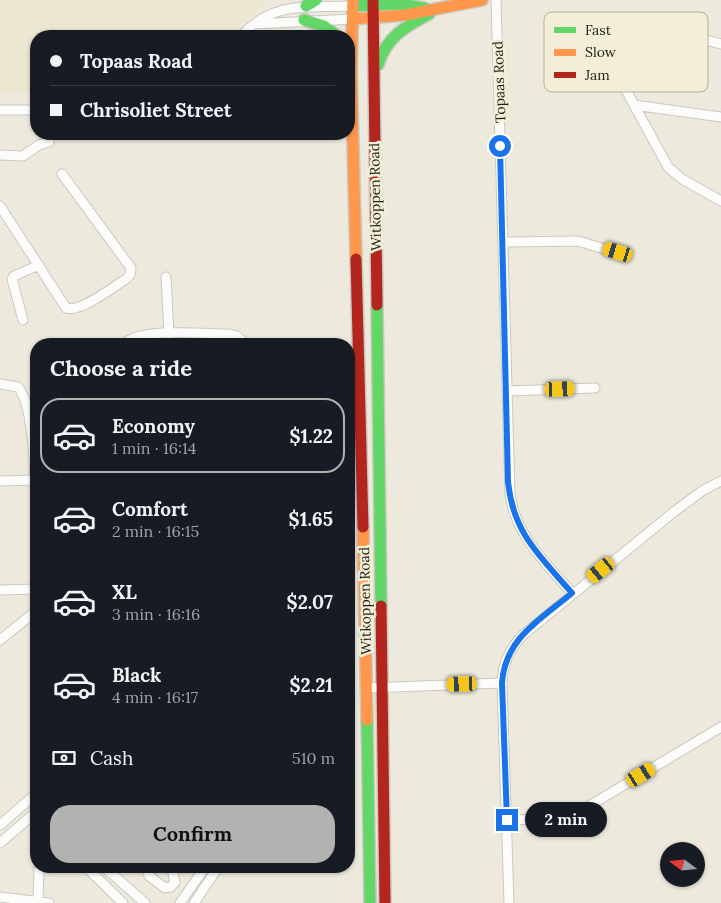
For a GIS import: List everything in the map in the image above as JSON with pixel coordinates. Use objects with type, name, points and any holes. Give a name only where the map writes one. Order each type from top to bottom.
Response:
[{"type":"main road","points":[[405,0],[435,9]]},
{"type":"main road","points":[[353,19],[374,18],[482,0]]},
{"type":"main road","points":[[353,3],[373,2],[435,9]]},
{"type":"main road","name":"Witkoppen Road","points":[[373,2],[383,687],[384,903]]},
{"type":"main road","name":"Witkoppen Road","points":[[352,30],[353,3]]},
{"type":"main road","points":[[374,83],[382,50],[392,35],[435,9]]},
{"type":"main road","points":[[304,20],[324,26],[329,30]]},
{"type":"main road","name":"Witkoppen Road","points":[[352,140],[367,688],[370,903]]},
{"type":"street","name":"Topaas Road","points":[[496,0],[508,482],[514,516],[527,540],[572,593]]},
{"type":"street","points":[[246,30],[252,24],[274,12],[311,3],[353,3]]},
{"type":"street","points":[[252,24],[353,19]]},
{"type":"street","points":[[708,42],[721,44]]},
{"type":"street","points":[[628,92],[671,171],[721,201]]},
{"type":"street","points":[[634,105],[721,117]]},
{"type":"street","points":[[0,110],[30,110]]},
{"type":"street","points":[[0,155],[22,156],[39,145],[49,142]]},
{"type":"street","points":[[0,209],[63,304],[66,308],[73,310],[126,279],[132,271],[128,261],[62,174]]},
{"type":"street","points":[[503,242],[578,242],[618,252]]},
{"type":"street","points":[[23,320],[12,279],[14,276],[38,265]]},
{"type":"street","points":[[166,277],[169,334]]},
{"type":"street","points":[[134,338],[137,336],[169,334],[229,334],[239,338]]},
{"type":"street","points":[[0,384],[13,385],[22,392],[26,402],[30,437]]},
{"type":"street","points":[[507,391],[596,388]]},
{"type":"street","points":[[0,481],[30,480]]},
{"type":"street","points":[[509,903],[502,683],[504,665],[511,648],[523,634],[572,593],[682,506],[702,491],[721,481]]},
{"type":"street","points":[[0,590],[30,589]]},
{"type":"street","points":[[0,640],[30,616]]},
{"type":"street","points":[[367,688],[502,683]]},
{"type":"street","points":[[507,820],[547,819],[574,814],[591,806],[721,727]]},
{"type":"street","points":[[0,825],[30,798]]},
{"type":"street","points":[[0,843],[30,816]]},
{"type":"street","points":[[38,902],[39,873]]},
{"type":"street","points":[[92,873],[123,903]]},
{"type":"street","points":[[111,873],[145,903]]},
{"type":"street","points":[[148,873],[149,876],[165,888],[171,887],[174,882],[172,873]]},
{"type":"street","points":[[180,903],[201,873]]},
{"type":"street","points":[[194,903],[214,873]]},
{"type":"street","points":[[0,897],[49,903]]},
{"type":"shaded area","points":[[0,0],[267,0],[237,30],[30,30],[30,93],[0,94]]},
{"type":"traffic: fast","points":[[306,6],[316,0]]},
{"type":"traffic: fast","points":[[353,6],[399,4],[424,8]]},
{"type":"traffic: fast","points":[[378,65],[391,40],[404,28],[429,14]]},
{"type":"traffic: fast","points":[[304,20],[324,26],[329,30]]},
{"type":"traffic: fast","points":[[377,305],[381,606]]},
{"type":"traffic: fast","points":[[367,720],[370,903]]},
{"type":"traffic: slow","points":[[352,30],[353,0]]},
{"type":"traffic: slow","points":[[353,19],[405,15],[482,0]]},
{"type":"traffic: slow","points":[[353,140],[356,259]]},
{"type":"traffic: slow","points":[[363,527],[367,720]]},
{"type":"traffic: jam","points":[[373,0],[377,305]]},
{"type":"traffic: jam","points":[[356,259],[363,527]]},
{"type":"traffic: jam","points":[[381,606],[385,903]]},
{"type":"route","points":[[500,146],[508,482],[512,508],[518,525],[527,540],[572,593],[517,640],[511,648],[504,665],[502,683],[507,820]]}]
